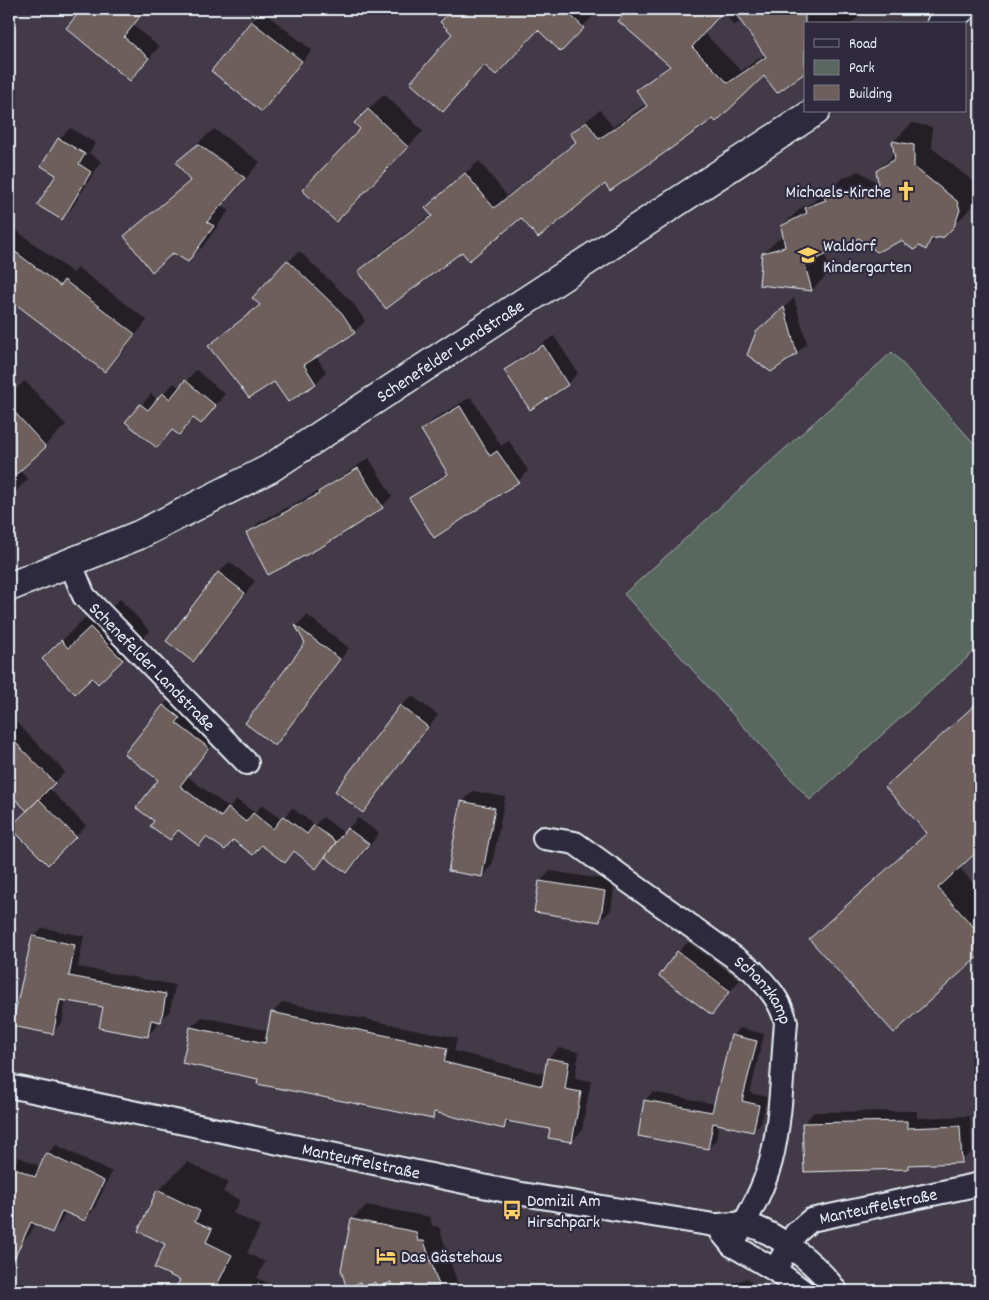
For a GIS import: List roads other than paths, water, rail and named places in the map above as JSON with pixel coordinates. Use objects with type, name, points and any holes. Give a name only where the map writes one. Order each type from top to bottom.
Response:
[{"type":"main road","points":[[944,22],[961,9]]},
{"type":"main road","name":"Schenefelder Landstraße","points":[[9,586],[139,534],[269,469],[814,112]]},
{"type":"street","name":"Schenefelder Landstraße","points":[[70,562],[84,596],[247,763]]},
{"type":"street","name":"Schanzkamp","points":[[544,838],[575,843],[752,970],[774,992],[782,1006],[786,1022],[776,1133],[763,1185],[732,1245]]},
{"type":"street","name":"Manteuffelstraße","points":[[9,1086],[516,1193],[714,1225],[743,1224],[788,1246],[817,1268],[836,1291]]},
{"type":"street","name":"Manteuffelstraße","points":[[775,1270],[788,1246],[803,1225],[820,1217],[980,1184]]},
{"type":"street","points":[[714,1225],[732,1245],[775,1270],[803,1291]]},
{"type":"place","name":"Michaels-Kirche","points":[[906,191]]},
{"type":"place","name":"Waldorf Kindergarten","points":[[808,255]]},
{"type":"place","name":"Domizil Am Hirschpark","points":[[512,1210]]},
{"type":"place","name":"Das Gästehaus","points":[[386,1256]]}]
